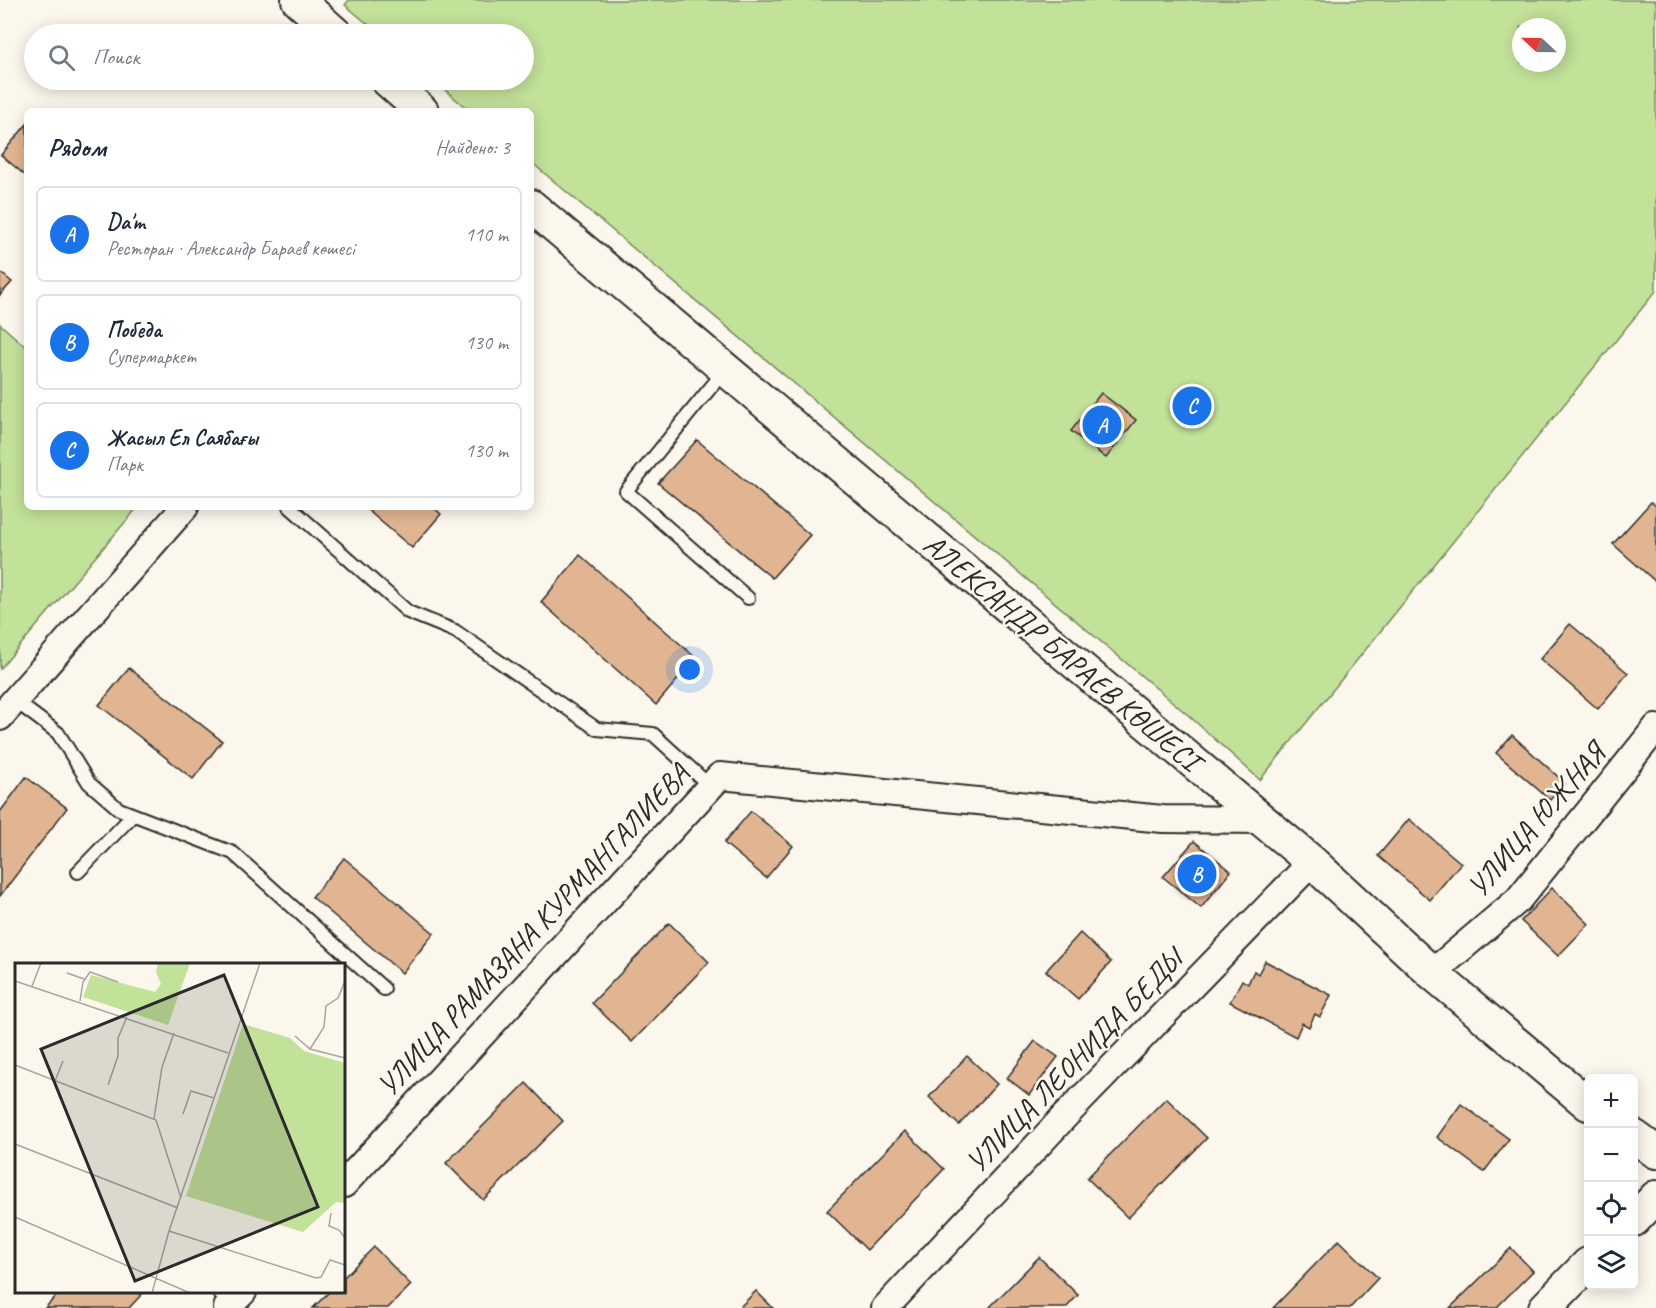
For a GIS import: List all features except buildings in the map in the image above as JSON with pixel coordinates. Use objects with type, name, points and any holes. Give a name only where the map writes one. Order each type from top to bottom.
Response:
[{"type":"street","points":[[298,0],[325,24]]},
{"type":"street","points":[[398,90],[419,108]]},
{"type":"street","name":"АЛЕКСАНДР БАРАЕВ КӨШЕСІ","points":[[534,209],[1312,862],[1432,973],[1584,1101]]},
{"type":"street","points":[[7,708],[182,510]]},
{"type":"street","name":"УЛИЦА ЮЖНАЯ","points":[[1432,973],[1518,900],[1656,728]]},
{"type":"street","name":"УЛИЦА РАМАЗАНА КУРМАНГАЛИЕВА","points":[[345,1183],[720,776],[1163,819],[1262,820]]},
{"type":"street","name":"УЛИЦА ЛЕОНИДА БЕДЫ","points":[[885,1308],[1065,1116],[1312,862]]},
{"type":"street","points":[[1638,1139],[1656,1152]]},
{"type":"street","points":[[1638,1216],[1656,1197]]},
{"type":"street","points":[[1545,1308],[1584,1268]]},
{"type":"lane","points":[[726,369],[626,491],[748,598]]},
{"type":"lane","points":[[293,510],[408,612],[455,631],[597,729],[652,734],[711,787]]},
{"type":"lane","points":[[7,708],[58,734],[89,783],[119,809],[233,854],[384,989]]},
{"type":"lane","points":[[78,872],[133,815]]},
{"type":"green space","points":[[349,0],[1656,0],[1656,291],[1260,780],[1188,715],[534,165],[534,108],[466,108],[445,90],[534,90],[534,24],[368,24],[345,5]]},
{"type":"green space","points":[[0,324],[24,345],[24,510],[135,510],[0,669]]},
{"type":"place","name":"Жасыл Ел Саябағы","points":[[1192,406]]},
{"type":"place","name":"Da'm","points":[[1102,425]]},
{"type":"place","name":"Победа","points":[[1197,874]]}]
